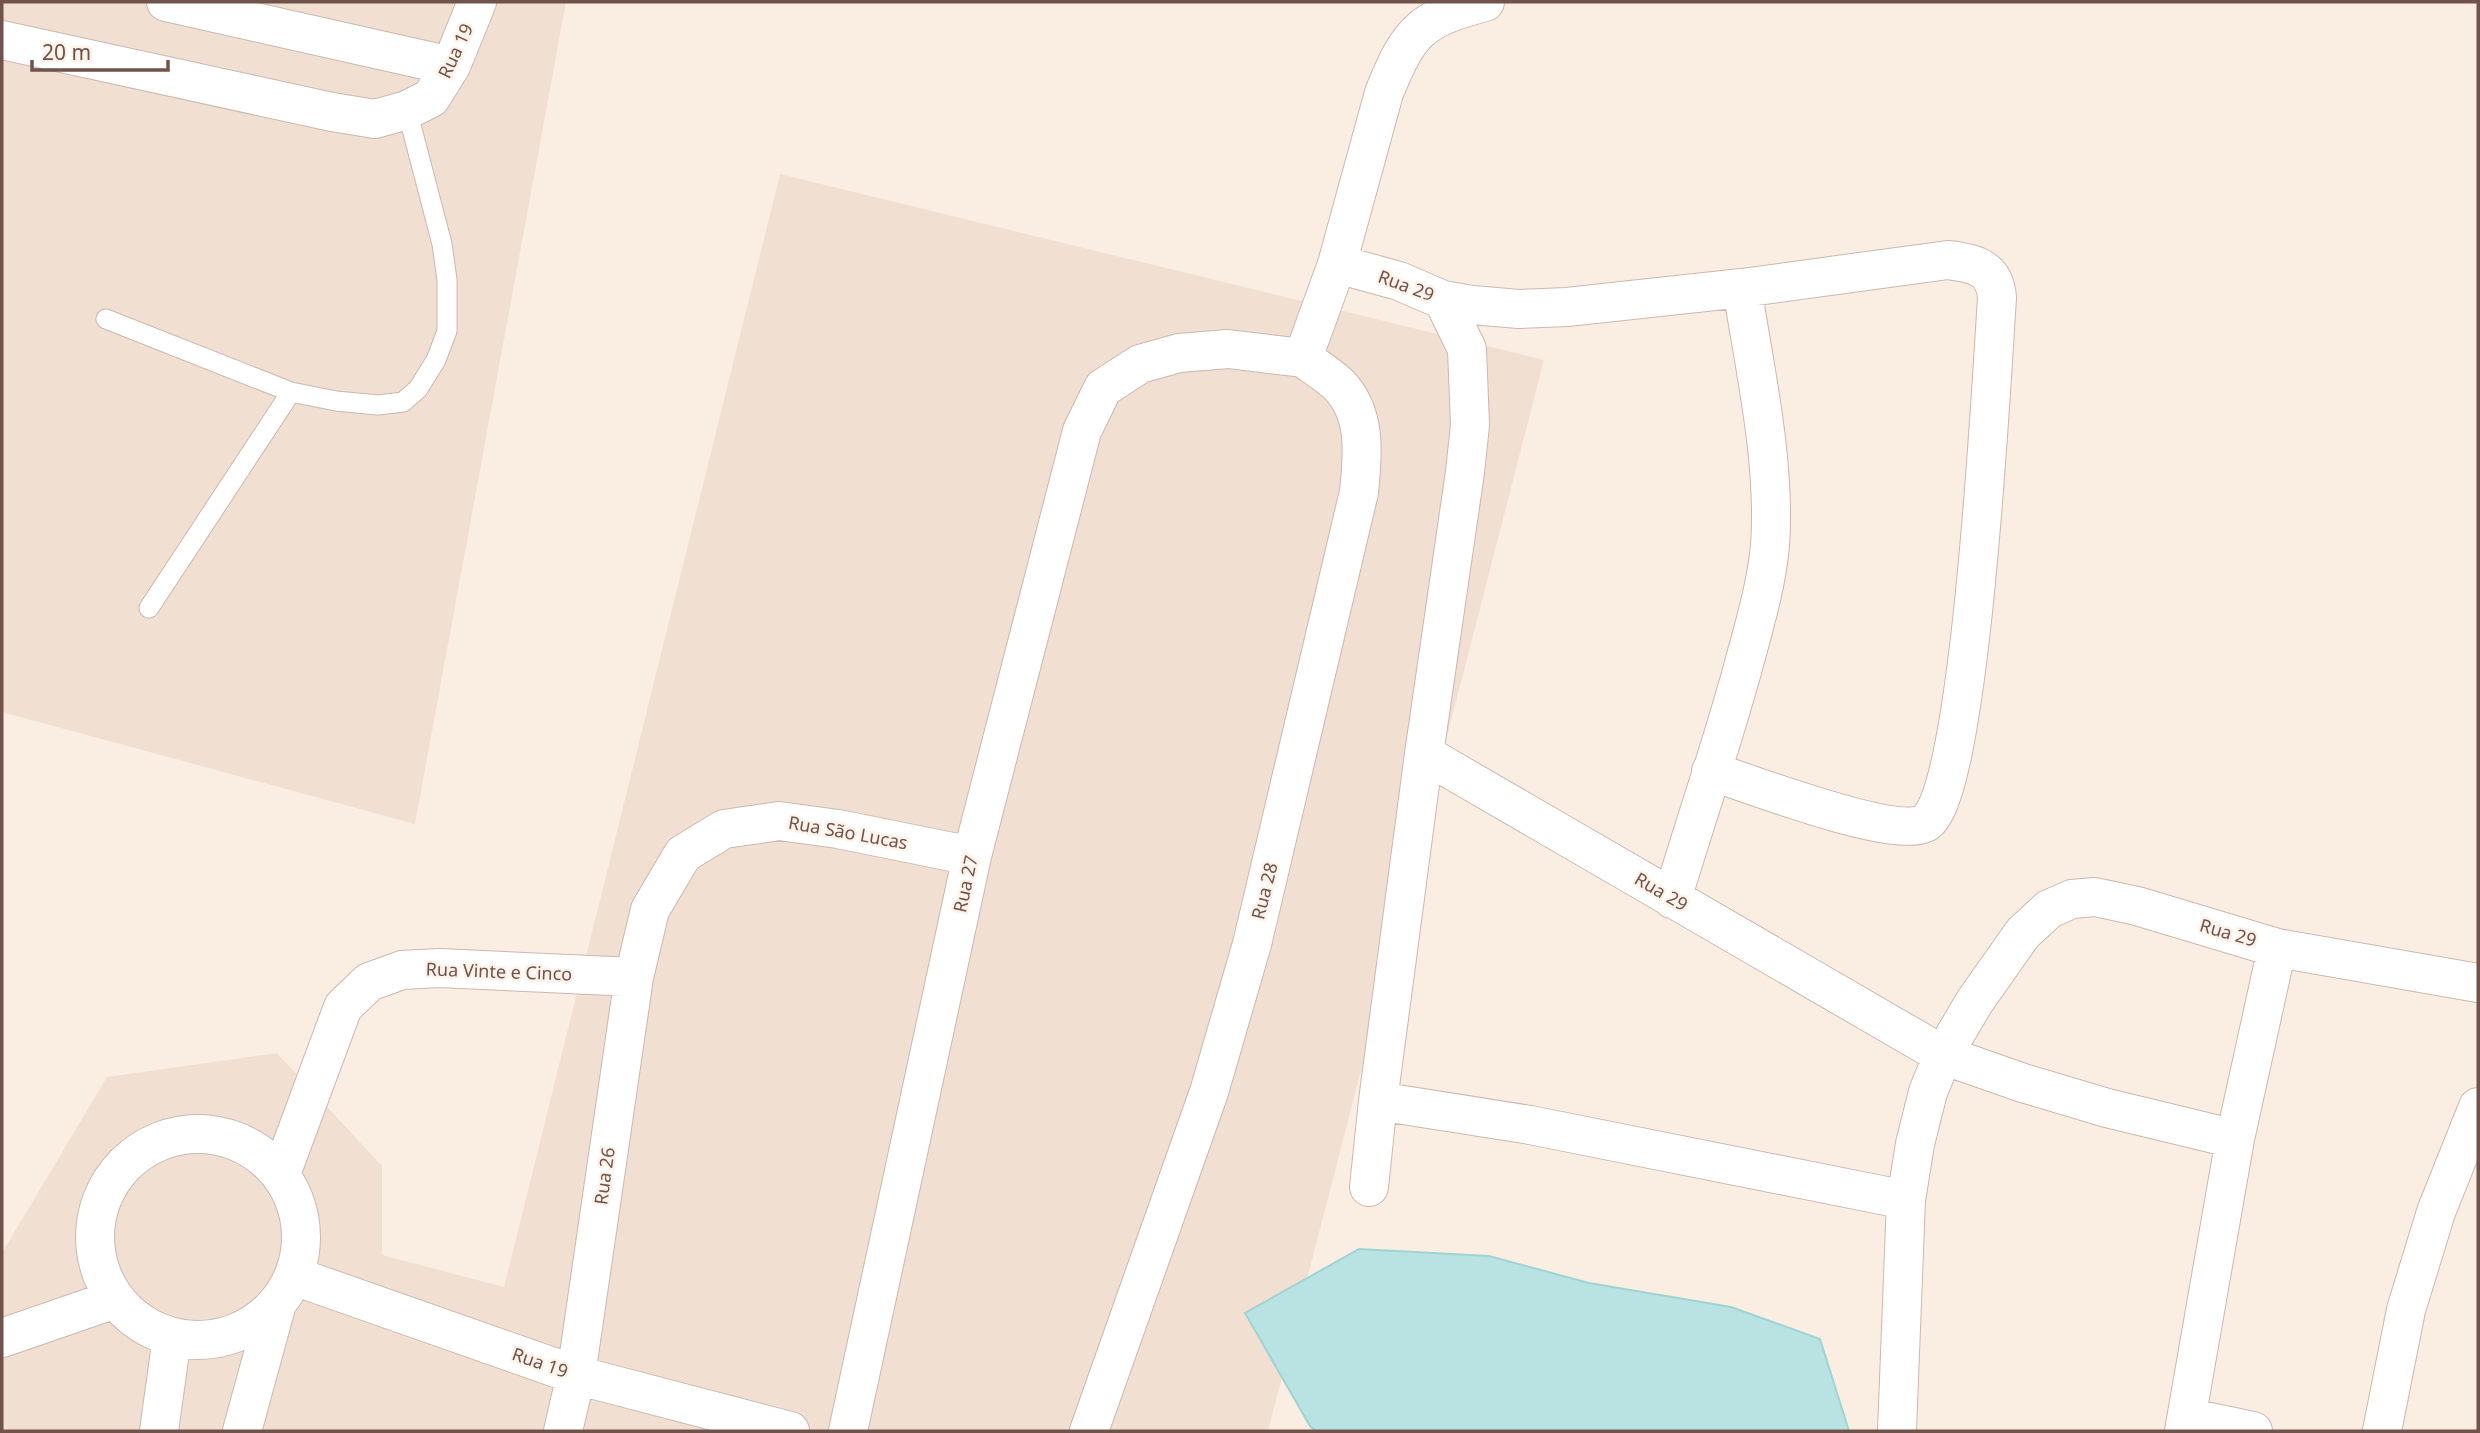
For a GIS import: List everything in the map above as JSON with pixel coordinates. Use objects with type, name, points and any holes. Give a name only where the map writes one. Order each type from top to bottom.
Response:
[{"type":"street","name":"Rua 19","points":[[430,91],[477,2]]},
{"type":"street","points":[[1303,358],[1337,264],[1384,93],[1406,45],[1424,24],[1452,10],[1485,2]]},
{"type":"street","points":[[179,3],[430,91]]},
{"type":"street","points":[[2,40],[375,119],[430,91]]},
{"type":"street","points":[[1443,300],[1519,309],[1567,307],[1742,288],[1948,260],[1979,267],[1991,276],[1996,286],[1997,298],[1982,518],[1958,723],[1944,791],[1936,811],[1928,822],[1914,827],[1863,821],[1711,771]]},
{"type":"street","name":"Rua 29","points":[[1337,264],[1399,281],[1443,300],[1467,349],[1470,425],[1424,754],[1943,1055],[1975,1001],[2023,933],[2049,909],[2071,899],[2095,897],[2137,906],[2277,948],[2478,983]]},
{"type":"street","points":[[1672,899],[1757,617],[1770,547],[1769,473],[1742,288]]},
{"type":"street","name":"Rua 27","points":[[848,1431],[972,856],[1082,431],[1103,388],[1140,364],[1179,353],[1228,349],[1303,358]]},
{"type":"street","name":"Rua 28","points":[[1089,1431],[1209,1092],[1252,944],[1359,492],[1362,456],[1359,418],[1339,385],[1303,358]]},
{"type":"street","points":[[1369,1187],[1424,754]]},
{"type":"street","name":"Rua São Lucas","points":[[724,829],[779,821],[838,829],[972,856]]},
{"type":"street","name":"Rua 26","points":[[563,1431],[576,1375],[634,977],[650,910],[683,855],[724,829]]},
{"type":"street","points":[[2253,1431],[2185,1424],[2235,1139],[2277,948]]},
{"type":"street","name":"Rua Vinte e Cinco","points":[[281,1174],[343,1007],[369,982],[402,970],[440,968],[634,977]]},
{"type":"street","points":[[1897,1431],[1906,1200],[1915,1143],[1928,1092],[1943,1055],[2107,1108],[2235,1139]]},
{"type":"street","points":[[1378,1101],[1544,1127],[1906,1200]]},
{"type":"street","points":[[2382,1431],[2406,1310],[2436,1212],[2478,1107]]},
{"type":"street","points":[[242,1431],[303,1241],[298,1205],[281,1174],[254,1150],[221,1135],[186,1134],[151,1144],[122,1166],[102,1197],[95,1232],[99,1267],[115,1299],[140,1323],[172,1337],[200,1340],[228,1336],[254,1324],[285,1292]]},
{"type":"street","name":"Rua 19","points":[[285,1292],[576,1375],[790,1431]]},
{"type":"street","points":[[2,1338],[115,1299]]},
{"type":"street","points":[[159,1431],[172,1337]]},
{"type":"lane","points":[[106,319],[291,392],[336,401],[378,405],[403,402],[418,389],[436,360],[447,331],[447,280],[430,91]]},
{"type":"lane","points":[[149,608],[291,392]]},
{"type":"shaded area","points":[[2,2],[566,2],[415,824],[2,712]]},
{"type":"shaded area","points":[[780,174],[1544,360],[1268,1431],[2,1431],[2,1253],[107,1077],[277,1053],[382,1166],[382,1255],[504,1287]]},
{"type":"water","points":[[1359,1249],[1489,1256],[1589,1283],[1731,1307],[1820,1339],[1849,1431],[1316,1431],[1310,1426],[1245,1313]]}]
